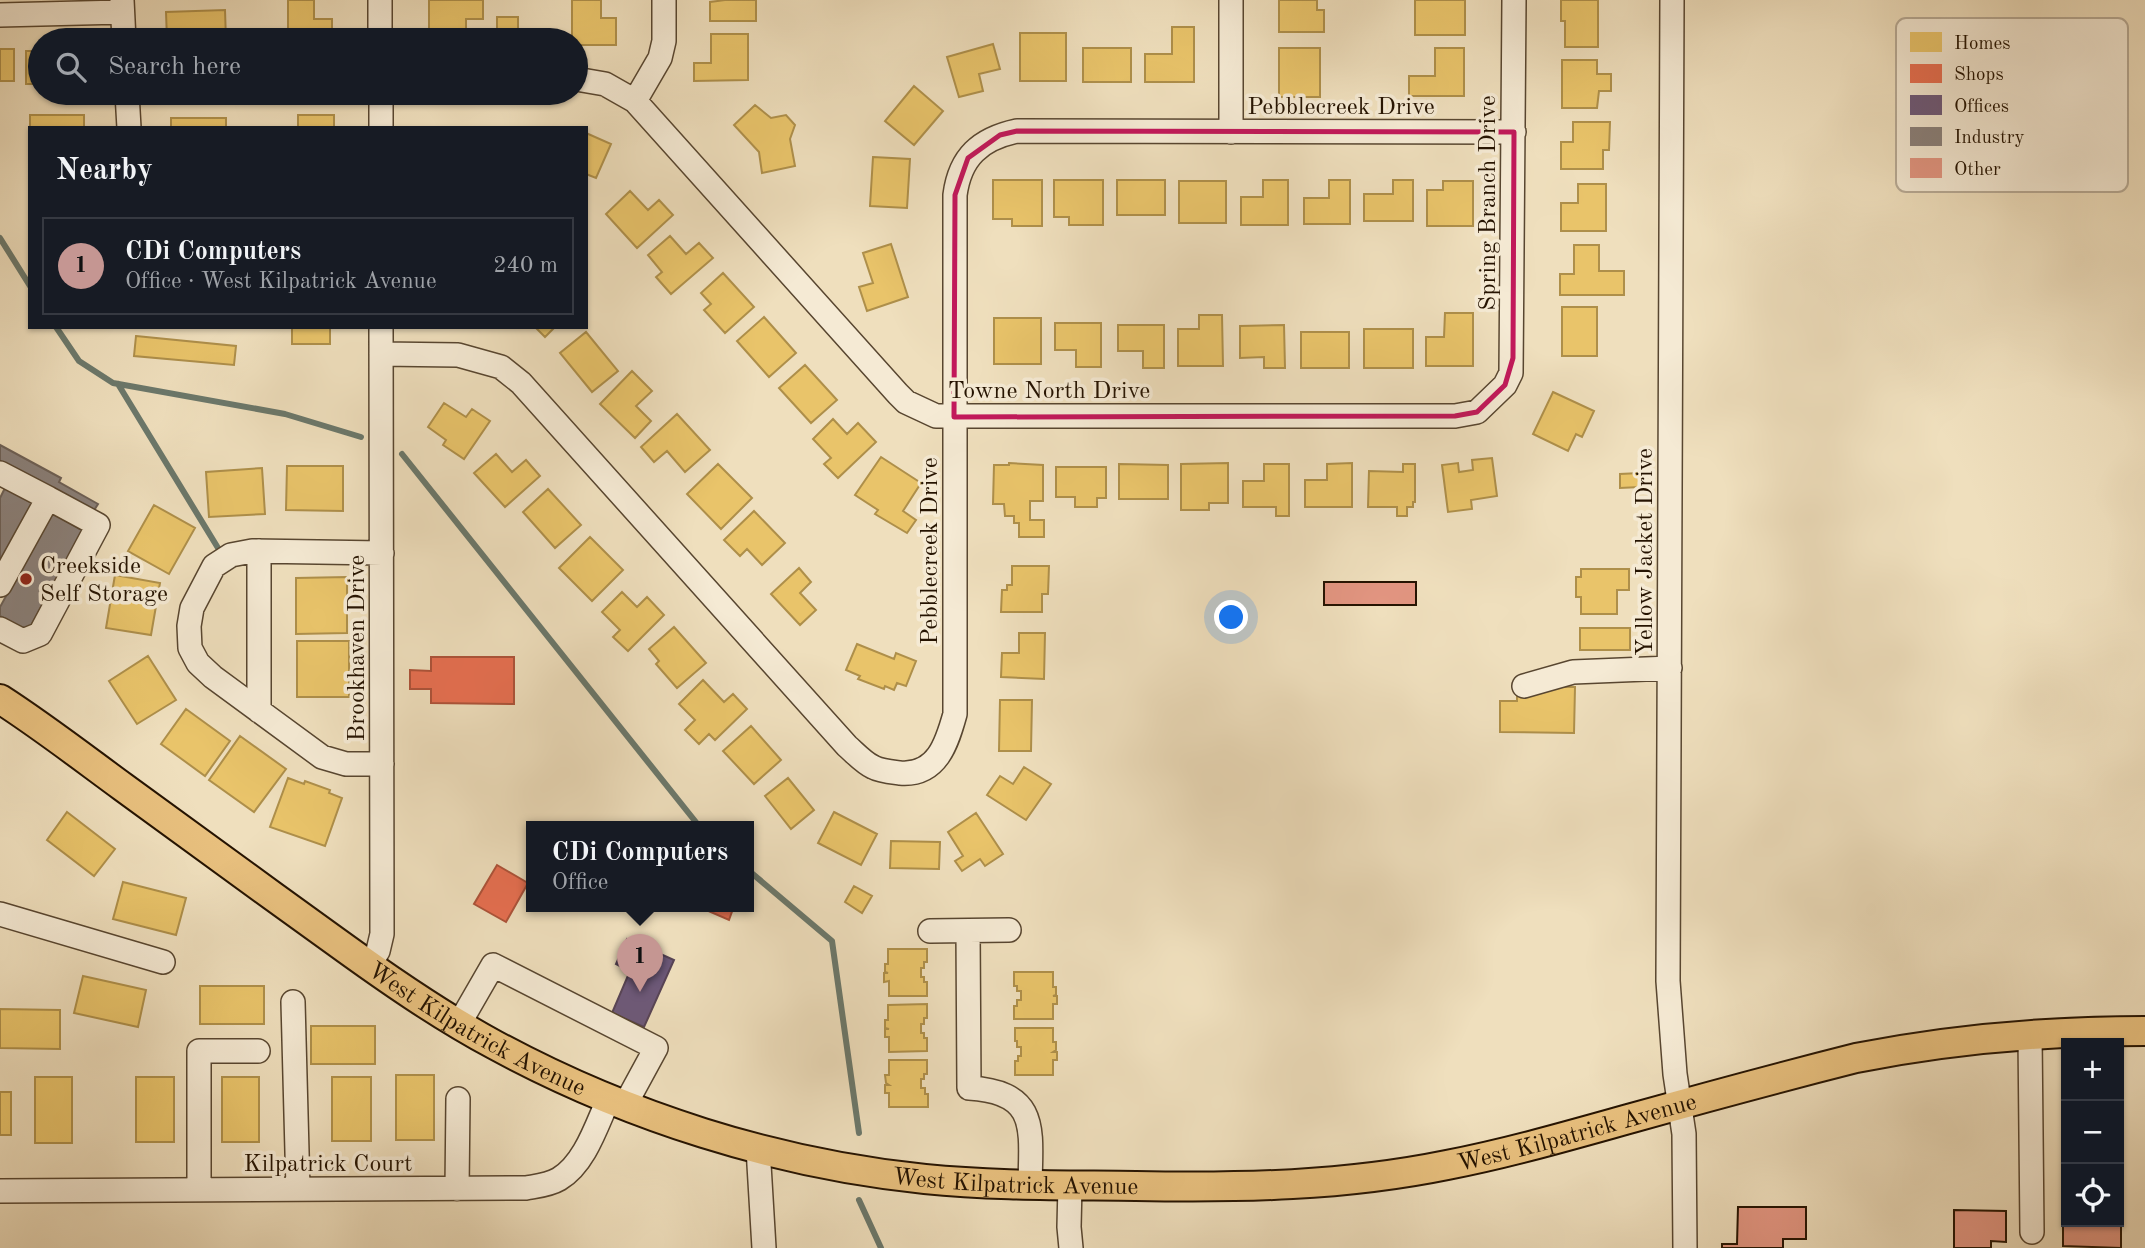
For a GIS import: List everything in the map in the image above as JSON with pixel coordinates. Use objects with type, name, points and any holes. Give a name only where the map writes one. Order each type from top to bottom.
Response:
[{"type":"main road","name":"West Kilpatrick Avenue","points":[[0,699],[369,965],[498,1047],[617,1101],[689,1128],[817,1162],[895,1175],[1030,1185],[1254,1187],[1320,1184],[1447,1166],[1856,1058],[1965,1040],[2145,1031]]},
{"type":"street","points":[[380,0],[380,28]]},
{"type":"street","points":[[635,100],[660,58],[664,41],[664,0]]},
{"type":"street","points":[[1231,0],[1231,132]]},
{"type":"street","name":"Spring Branch Drive","points":[[1492,399],[1505,385],[1511,373],[1513,358],[1514,0]]},
{"type":"street","name":"Yellow Jacket Drive","points":[[1672,0],[1668,981],[1675,1074],[1684,1134],[1685,1248]]},
{"type":"street","points":[[0,15],[122,6],[123,28]]},
{"type":"street","name":"Towne North Drive","points":[[588,81],[605,84],[635,100],[906,402],[936,416],[1455,416],[1477,412],[1492,399]]},
{"type":"street","points":[[128,105],[129,126]]},
{"type":"street","points":[[381,105],[381,126]]},
{"type":"street","name":"Pebblecreek Drive","points":[[381,354],[458,355],[501,367],[520,383],[847,746],[873,767],[908,774],[923,770],[938,760],[956,714],[956,195],[958,175],[968,158],[982,145],[1000,135],[1017,131],[1514,132]]},
{"type":"street","name":"Brookhaven Drive","points":[[369,965],[378,951],[382,934],[381,329]]},
{"type":"street","points":[[0,474],[98,525],[40,634],[23,641],[0,629]]},
{"type":"street","points":[[0,585],[47,498]]},
{"type":"street","points":[[259,551],[259,711]]},
{"type":"street","points":[[382,553],[259,551],[231,555],[214,566],[192,608],[189,626],[190,648],[198,663],[322,757],[346,764],[382,764]]},
{"type":"street","points":[[1524,685],[1573,672],[1670,668]]},
{"type":"street","points":[[8,917],[163,962]]},
{"type":"street","points":[[930,931],[1009,930]]},
{"type":"street","points":[[968,931],[969,1087],[989,1089],[1005,1095],[1019,1105],[1028,1118],[1030,1185]]},
{"type":"street","name":"Kilpatrick Court","points":[[0,1191],[457,1189],[526,1188],[547,1184],[561,1178],[574,1166],[656,1048],[493,965],[459,1024]]},
{"type":"street","points":[[293,1002],[298,1189]]},
{"type":"street","points":[[2030,1035],[2032,1232]]},
{"type":"street","points":[[199,1190],[199,1051],[258,1051]]},
{"type":"street","points":[[457,1189],[458,1099]]},
{"type":"street","points":[[758,1148],[764,1248]]},
{"type":"street","points":[[1070,1185],[1069,1227],[1072,1248]]},
{"type":"highlighted area","points":[[1017,131],[1514,132],[1513,358],[1505,385],[1477,412],[1455,416],[954,417],[955,195],[968,158],[1000,135]]},
{"type":"building: Homes","points":[[288,0],[314,0],[314,19],[332,19],[332,28],[288,28]]},
{"type":"building: Homes","points":[[429,0],[483,0],[483,19],[466,19],[466,28],[429,28]]},
{"type":"building: Homes","points":[[572,0],[601,0],[601,18],[616,18],[616,45],[588,45],[588,28],[572,28]]},
{"type":"building: Homes","points":[[756,0],[756,21],[710,21],[710,2]]},
{"type":"building: Homes","points":[[1279,0],[1317,0],[1317,10],[1324,10],[1324,32],[1279,32]]},
{"type":"building: Homes","points":[[1415,0],[1465,0],[1465,35],[1415,35]]},
{"type":"building: Homes","points":[[1561,0],[1598,0],[1598,47],[1565,47],[1565,21],[1561,21]]},
{"type":"building: Homes","points":[[225,10],[226,28],[167,28],[166,12]]},
{"type":"building: Homes","points":[[497,17],[518,17],[518,28],[497,28]]},
{"type":"building: Homes","points":[[1172,27],[1194,27],[1194,82],[1145,82],[1145,54],[1172,54]]},
{"type":"building: Homes","points":[[1020,33],[1066,33],[1066,81],[1020,81]]},
{"type":"building: Homes","points":[[711,34],[748,34],[748,80],[694,81],[694,63],[711,63]]},
{"type":"building: Homes","points":[[993,44],[1000,69],[979,74],[983,91],[959,97],[947,57]]},
{"type":"building: Homes","points":[[1083,48],[1131,48],[1131,82],[1083,82]]},
{"type":"building: Homes","points":[[1279,48],[1320,48],[1320,97],[1279,97]]},
{"type":"building: Homes","points":[[1435,48],[1464,48],[1464,96],[1409,96],[1409,76],[1435,76]]},
{"type":"building: Homes","points":[[0,49],[14,49],[14,81],[0,81]]},
{"type":"building: Homes","points":[[26,51],[28,51],[28,84]]},
{"type":"building: Homes","points":[[1562,60],[1597,60],[1597,74],[1611,74],[1611,91],[1599,91],[1597,108],[1562,108]]},
{"type":"building: Homes","points":[[914,86],[943,111],[914,145],[885,121]]},
{"type":"building: Homes","points":[[755,105],[771,118],[786,115],[795,125],[790,139],[795,166],[762,173],[759,152],[734,125]]},
{"type":"building: Homes","points":[[30,115],[84,115],[84,126],[30,126]]},
{"type":"building: Homes","points":[[298,115],[334,115],[334,126],[298,126]]},
{"type":"building: Homes","points":[[171,118],[226,118],[226,126],[171,126]]},
{"type":"building: Homes","points":[[1573,122],[1610,122],[1609,150],[1603,150],[1603,169],[1561,169],[1561,142],[1573,142]]},
{"type":"building: Homes","points":[[588,134],[611,144],[596,178],[588,175]]},
{"type":"building: Homes","points":[[873,157],[910,159],[907,208],[870,206]]},
{"type":"building: Homes","points":[[993,180],[1042,180],[1042,226],[1012,226],[1012,219],[993,219]]},
{"type":"building: Homes","points":[[1054,180],[1103,180],[1103,225],[1069,225],[1069,217],[1054,217]]},
{"type":"building: Homes","points":[[1117,180],[1165,180],[1165,215],[1117,215]]},
{"type":"building: Homes","points":[[1263,180],[1288,180],[1288,225],[1241,225],[1241,197],[1263,197]]},
{"type":"building: Homes","points":[[1329,180],[1350,180],[1350,224],[1304,224],[1304,198],[1329,198]]},
{"type":"building: Homes","points":[[1393,180],[1413,180],[1413,221],[1364,221],[1364,194],[1393,194]]},
{"type":"building: Homes","points":[[1179,181],[1226,181],[1226,223],[1179,223]]},
{"type":"building: Homes","points":[[1443,181],[1473,181],[1473,226],[1427,226],[1427,190],[1443,190]]},
{"type":"building: Homes","points":[[1578,184],[1606,184],[1606,231],[1561,231],[1561,203],[1578,203]]},
{"type":"building: Homes","points":[[630,191],[648,210],[659,200],[673,215],[637,248],[606,214]]},
{"type":"building: Homes","points":[[670,236],[686,254],[699,243],[713,258],[671,294],[656,277],[662,272],[648,255]]},
{"type":"building: Homes","points":[[891,244],[908,297],[867,311],[859,287],[873,283],[863,253]]},
{"type":"building: Homes","points":[[1574,245],[1599,245],[1599,271],[1624,271],[1624,295],[1560,295],[1560,274],[1574,274]]},
{"type":"building: Homes","points":[[723,273],[754,307],[725,333],[704,310],[711,304],[701,293]]},
{"type":"building: Homes","points":[[1562,307],[1597,307],[1597,356],[1562,356]]},
{"type":"building: Homes","points":[[1445,313],[1473,313],[1473,366],[1426,366],[1426,337],[1444,337]]},
{"type":"building: Homes","points":[[1199,315],[1222,315],[1223,366],[1178,366],[1178,329],[1199,329]]},
{"type":"building: Homes","points":[[764,317],[796,353],[769,377],[737,341]]},
{"type":"building: Homes","points":[[994,318],[1041,318],[1041,364],[994,364]]},
{"type":"building: Homes","points":[[1055,323],[1101,323],[1101,367],[1076,367],[1076,350],[1055,350]]},
{"type":"building: Homes","points":[[1118,325],[1164,325],[1164,368],[1143,368],[1143,351],[1118,351]]},
{"type":"building: Homes","points":[[1284,325],[1285,368],[1264,368],[1264,357],[1240,358],[1240,326]]},
{"type":"building: Homes","points":[[292,329],[330,329],[330,344],[292,344]]},
{"type":"building: Homes","points":[[537,329],[553,329],[545,337]]},
{"type":"building: Homes","points":[[1364,329],[1413,329],[1413,368],[1364,368]]},
{"type":"building: Homes","points":[[586,332],[618,371],[592,392],[560,353]]},
{"type":"building: Homes","points":[[1301,332],[1349,332],[1349,368],[1301,368]]},
{"type":"building: Homes","points":[[136,336],[236,346],[234,365],[134,356]]},
{"type":"building: Homes","points":[[805,365],[837,400],[811,423],[779,388]]},
{"type":"building: Homes","points":[[632,371],[652,391],[636,406],[651,421],[635,438],[600,404]]},
{"type":"building: Homes","points":[[1553,392],[1594,411],[1582,437],[1576,434],[1568,451],[1533,434]]},
{"type":"building: Homes","points":[[444,403],[466,417],[472,409],[490,421],[464,459],[443,445],[446,440],[428,427]]},
{"type":"building: Homes","points":[[677,414],[710,450],[685,472],[667,451],[654,462],[641,447]]},
{"type":"building: Homes","points":[[833,419],[847,434],[858,423],[876,442],[838,478],[824,464],[831,458],[813,439]]},
{"type":"building: Homes","points":[[496,454],[512,472],[526,460],[540,476],[505,507],[474,473]]},
{"type":"building: Homes","points":[[881,457],[921,483],[903,511],[916,520],[907,533],[875,514],[878,510],[855,495]]},
{"type":"building: Homes","points":[[1492,458],[1497,496],[1471,500],[1472,509],[1448,512],[1442,465],[1458,463],[1459,472],[1473,470],[1472,460]]},
{"type":"building: Homes","points":[[1228,463],[1228,503],[1209,503],[1209,510],[1181,510],[1181,464]]},
{"type":"building: Homes","points":[[1352,463],[1352,507],[1305,507],[1305,480],[1327,480],[1327,464]]},
{"type":"building: Homes","points":[[718,464],[752,498],[721,529],[687,494]]},
{"type":"building: Homes","points":[[1119,464],[1168,465],[1168,499],[1119,499]]},
{"type":"building: Homes","points":[[1264,464],[1289,464],[1289,516],[1276,516],[1276,507],[1243,507],[1243,481],[1264,481]]},
{"type":"building: Homes","points":[[1403,464],[1415,464],[1415,502],[1413,507],[1407,507],[1407,516],[1397,516],[1397,507],[1368,507],[1369,471],[1403,472]]},
{"type":"building: Homes","points":[[994,465],[1043,465],[1043,501],[1030,501],[1030,520],[1044,520],[1044,537],[1019,537],[1019,523],[1014,523],[1014,516],[1005,516],[1004,504],[993,504]]},
{"type":"building: Homes","points":[[287,466],[343,466],[343,511],[286,510]]},
{"type":"building: Homes","points":[[1056,467],[1106,467],[1106,498],[1097,498],[1097,507],[1075,507],[1075,497],[1056,497]]},
{"type":"building: Homes","points":[[262,468],[265,514],[209,517],[206,472]]},
{"type":"building: Homes","points":[[1640,473],[1640,487],[1620,488],[1620,474]]},
{"type":"building: Homes","points":[[548,489],[581,525],[555,548],[523,512]]},
{"type":"building: Homes","points":[[154,505],[195,528],[169,574],[128,551]]},
{"type":"building: Homes","points":[[754,511],[785,543],[762,565],[747,549],[740,556],[724,540]]},
{"type":"building: Homes","points":[[590,537],[623,570],[592,601],[559,568]]},
{"type":"building: Homes","points":[[1012,566],[1049,566],[1048,594],[1042,594],[1042,612],[1001,612],[1002,590],[1007,590],[1007,585],[1012,585]]},
{"type":"building: Homes","points":[[799,568],[811,582],[800,593],[816,610],[800,625],[771,594]]},
{"type":"building: Homes","points":[[1581,569],[1629,569],[1629,590],[1617,590],[1617,614],[1581,614],[1581,597],[1576,597],[1576,577],[1581,577]]},
{"type":"building: Homes","points":[[115,575],[160,583],[151,635],[106,628]]},
{"type":"building: Homes","points":[[347,577],[347,633],[296,634],[296,578]]},
{"type":"building: Homes","points":[[622,592],[637,607],[647,597],[664,615],[628,651],[613,637],[620,630],[602,612]]},
{"type":"building: Homes","points":[[674,627],[706,663],[677,688],[656,664],[659,661],[649,649]]},
{"type":"building: Homes","points":[[1580,628],[1630,628],[1630,650],[1580,650]]},
{"type":"building: Homes","points":[[1019,633],[1045,633],[1044,679],[1001,677],[1002,653],[1019,653]]},
{"type":"building: Homes","points":[[297,641],[349,641],[349,697],[297,697]]},
{"type":"building: Homes","points":[[857,644],[894,659],[896,653],[916,661],[906,686],[897,683],[894,690],[885,686],[884,689],[858,679],[860,676],[846,670]]},
{"type":"building: Homes","points":[[148,656],[176,700],[137,724],[109,681]]},
{"type":"building: Homes","points":[[703,680],[724,702],[733,694],[747,709],[715,740],[709,734],[699,744],[685,730],[695,720],[679,704]]},
{"type":"building: Homes","points":[[1517,687],[1575,687],[1574,733],[1500,732],[1500,701],[1517,701]]},
{"type":"building: Homes","points":[[1000,700],[1032,700],[1031,751],[999,751]]},
{"type":"building: Homes","points":[[186,709],[230,741],[205,776],[161,744]]},
{"type":"building: Homes","points":[[751,726],[781,760],[754,784],[723,751]]},
{"type":"building: Homes","points":[[240,736],[286,769],[254,812],[209,780]]},
{"type":"building: Homes","points":[[1024,767],[1051,784],[1026,820],[987,795],[1000,776],[1013,784]]},
{"type":"building: Homes","points":[[288,778],[330,790],[329,793],[342,798],[325,846],[270,827]]},
{"type":"building: Homes","points":[[788,778],[814,810],[791,829],[765,796]]},
{"type":"building: Homes","points":[[67,812],[115,849],[94,876],[47,840]]},
{"type":"building: Homes","points":[[834,812],[877,834],[861,865],[818,843]]},
{"type":"building: Homes","points":[[976,813],[1003,854],[985,866],[980,859],[962,871],[955,861],[963,856],[948,832]]},
{"type":"building: Homes","points":[[891,841],[940,842],[939,869],[890,868]]},
{"type":"building: Homes","points":[[123,882],[186,898],[176,935],[113,919]]},
{"type":"building: Homes","points":[[854,886],[872,896],[862,913],[845,902]]},
{"type":"building: Homes","points":[[888,949],[927,949],[927,962],[924,962],[924,968],[921,968],[921,977],[927,982],[927,996],[889,996],[889,981],[884,982],[884,973],[888,973],[885,972],[885,964],[888,964]]},
{"type":"building: Homes","points":[[1014,972],[1053,972],[1056,995],[1053,996],[1057,996],[1057,1004],[1053,1004],[1053,1019],[1014,1019],[1014,1006],[1017,1006],[1017,1000],[1021,1000],[1021,991],[1017,991],[1017,986],[1014,986]]},
{"type":"building: Homes","points":[[83,976],[146,990],[138,1027],[74,1013]]},
{"type":"building: Homes","points":[[200,986],[264,986],[264,1024],[200,1024]]},
{"type":"building: Homes","points":[[927,1004],[927,1018],[924,1018],[924,1024],[921,1024],[921,1033],[927,1038],[927,1051],[889,1052],[889,1037],[885,1037],[885,1029],[889,1029],[885,1028],[888,1005]]},
{"type":"building: Homes","points":[[0,1009],[60,1010],[60,1049],[0,1048]]},
{"type":"building: Homes","points":[[311,1026],[375,1026],[375,1064],[311,1064]]},
{"type":"building: Homes","points":[[1015,1028],[1053,1028],[1056,1050],[1053,1052],[1057,1052],[1057,1060],[1053,1060],[1053,1075],[1015,1075],[1015,1061],[1021,1056],[1021,1047],[1017,1047],[1015,1041]]},
{"type":"building: Homes","points":[[889,1060],[927,1060],[927,1074],[921,1079],[921,1088],[925,1088],[925,1094],[928,1094],[928,1107],[889,1107],[889,1093],[885,1093],[885,1085],[889,1085],[885,1075],[889,1075]]},
{"type":"building: Homes","points":[[396,1075],[434,1075],[434,1140],[396,1140]]},
{"type":"building: Homes","points":[[35,1077],[72,1077],[72,1143],[35,1143]]},
{"type":"building: Homes","points":[[136,1077],[174,1077],[174,1142],[136,1142]]},
{"type":"building: Homes","points":[[222,1077],[259,1077],[259,1142],[222,1142]]},
{"type":"building: Homes","points":[[332,1077],[371,1077],[371,1141],[332,1141]]},
{"type":"building: Homes","points":[[0,1092],[11,1092],[11,1135],[0,1135]]},
{"type":"building: Shops","points":[[431,657],[514,657],[514,704],[431,703],[431,689],[410,689],[410,670],[431,671]]},
{"type":"building: Shops","points":[[497,865],[526,882],[506,922],[474,904]]},
{"type":"building: Shops","points":[[711,912],[732,912],[729,920]]},
{"type":"building: Offices","points":[[627,939],[674,960],[644,1027],[612,1013],[630,971],[616,964]]},
{"type":"building: Industry","points":[[0,445],[61,478],[59,482],[98,504],[93,512],[0,461]]},
{"type":"building: Industry","points":[[5,488],[34,504],[0,564],[0,498]]},
{"type":"building: Industry","points":[[52,513],[83,531],[28,631],[0,616],[0,607]]},
{"type":"building: Other","points":[[1324,582],[1416,582],[1416,605],[1324,605]]},
{"type":"building: Other","points":[[1738,1207],[1806,1207],[1806,1239],[1783,1239],[1783,1248],[1722,1248],[1722,1244],[1737,1244]]},
{"type":"building: Other","points":[[1954,1210],[2006,1211],[2006,1242],[1991,1241],[1991,1248],[1954,1248]]},
{"type":"building: Other","points":[[2063,1227],[2121,1227],[2121,1248],[2063,1246]]},
{"type":"waterway","points":[[0,238],[28,283]]},
{"type":"waterway","points":[[57,329],[79,361],[113,383],[285,414],[361,437]]},
{"type":"waterway","points":[[118,384],[218,548]]},
{"type":"waterway","points":[[402,454],[695,821]]},
{"type":"waterway","points":[[754,875],[832,941],[859,1133]]},
{"type":"waterway","points":[[859,1200],[881,1248]]},
{"type":"place","name":"Creekside Self Storage","points":[[26,579]]},
{"type":"place","name":"CDi Computers","points":[[640,992]]}]
